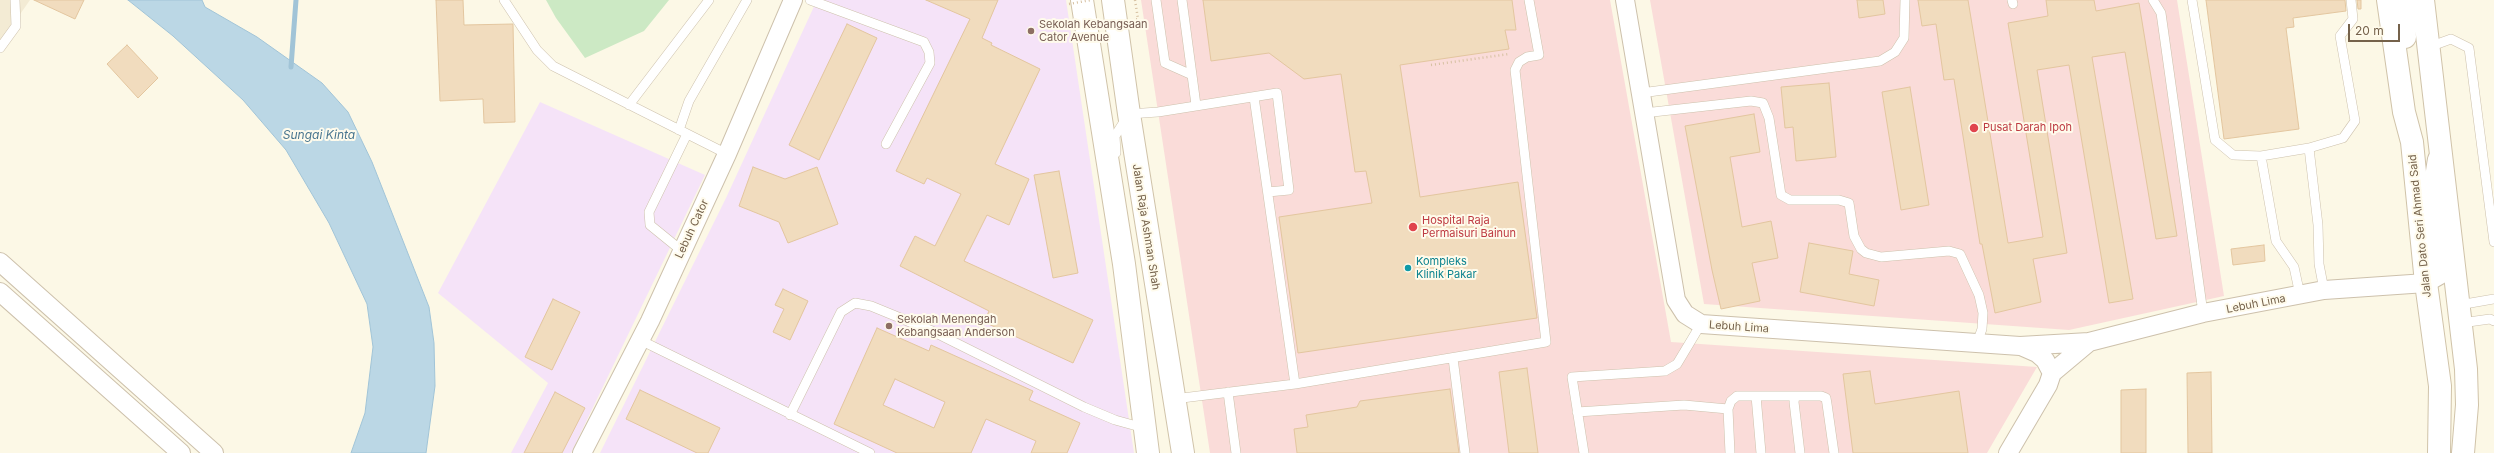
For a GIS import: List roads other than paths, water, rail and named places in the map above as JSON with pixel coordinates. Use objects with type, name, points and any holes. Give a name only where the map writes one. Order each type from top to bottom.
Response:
[{"type":"main road","name":"Jalan Raja Ashman Shah","points":[[1113,0],[1128,114],[1183,453]]},
{"type":"main road","name":"Jalan Dato Seri Ahmad Said","points":[[2388,0],[2404,112],[2412,142],[2426,283],[2440,386],[2439,453]]},
{"type":"main road","points":[[2406,0],[2404,13],[2412,142]]},
{"type":"main road","points":[[2423,0],[2439,148],[2460,314],[2467,405],[2463,453]]},
{"type":"main road","points":[[1075,2],[1124,264],[1148,453]]},
{"type":"street","name":"Lebuh Cator","points":[[582,453],[640,340],[682,251],[727,154],[793,0]]},
{"type":"street","name":"Lebuh Lima","points":[[1625,0],[1676,300],[1685,314],[1701,324],[2020,346],[2089,342],[2203,314],[2324,290],[2426,283]]},
{"type":"street","points":[[2426,283],[2440,275],[2442,269],[2432,190],[2439,148]]},
{"type":"street","points":[[0,262],[214,453]]},
{"type":"street","points":[[0,292],[181,453]]},
{"type":"street","name":"Lebuh Lima","points":[[2020,346],[2037,353],[2045,360],[2050,379],[2089,342]]},
{"type":"street","points":[[2008,453],[2050,379]]},
{"type":"lane","points":[[0,48],[16,26],[15,0]]},
{"type":"lane","points":[[504,0],[537,50],[553,66],[727,154]]},
{"type":"lane","points":[[629,105],[709,0]]},
{"type":"lane","points":[[682,251],[650,225],[649,212],[683,132],[689,101],[747,0]]},
{"type":"lane","points":[[810,0],[924,42],[930,52],[930,63],[886,144]]},
{"type":"lane","points":[[1156,0],[1165,63],[1192,75]]},
{"type":"lane","points":[[1182,0],[1196,105]]},
{"type":"lane","points":[[1174,399],[1295,384],[1546,342],[1515,70],[1519,62],[1528,57],[1539,55],[1529,0]]},
{"type":"lane","points":[[1641,93],[1880,61],[1895,52],[1904,38],[1905,0]]},
{"type":"lane","points":[[2153,0],[2161,13],[2203,314]]},
{"type":"lane","points":[[2192,0],[2215,140],[2233,155],[2261,156],[2309,148],[2343,138],[2355,121],[2340,36],[2353,19],[2351,0]]},
{"type":"lane","points":[[2429,47],[2451,39],[2469,48],[2494,242]]},
{"type":"lane","points":[[1124,264],[1115,136],[1128,114],[1277,93],[1290,190],[1268,192]]},
{"type":"lane","points":[[1254,97],[1295,384]]},
{"type":"lane","points":[[1644,112],[1751,101],[1763,103],[1769,118],[1781,194],[1790,200],[1840,200],[1849,203],[1854,236],[1861,249],[1866,253],[1881,257],[1949,251],[1960,254],[1979,295],[1983,313],[1982,329],[1977,343]]},
{"type":"lane","points":[[2309,148],[2318,225],[2319,264],[2324,290]]},
{"type":"lane","points":[[2261,156],[2276,241],[2294,267],[2300,295]]},
{"type":"lane","points":[[2460,314],[2494,299]]},
{"type":"lane","points":[[790,414],[841,312],[855,303],[871,306],[932,331],[1084,407],[1115,420],[1144,428]]},
{"type":"lane","points":[[2460,314],[2494,321]]},
{"type":"lane","points":[[1584,453],[1572,377],[1665,371],[1677,364],[1701,324]]},
{"type":"lane","points":[[640,340],[870,453]]},
{"type":"lane","points":[[1453,358],[1465,453]]},
{"type":"lane","points":[[1228,392],[1236,453]]},
{"type":"lane","points":[[1730,453],[1728,409],[1731,401],[1737,396],[1795,396],[1826,398],[1834,453]]},
{"type":"lane","points":[[1756,396],[1761,453]]},
{"type":"lane","points":[[1795,396],[1794,402],[1800,453]]},
{"type":"lane","points":[[1577,412],[1684,405],[1728,409]]},
{"type":"water","name":"Sungai Kinta","points":[[128,0],[202,0],[205,7],[257,37],[322,83],[348,112],[372,162],[429,307],[434,343],[435,386],[426,453],[351,453],[365,413],[373,347],[367,304],[329,223],[286,150],[243,100],[173,36]]},
{"type":"waterway","points":[[291,67],[296,0]]},
{"type":"place","name":"Sekolah Kebangsaan Cator Avenue","points":[[1031,31]]},
{"type":"place","name":"Pusat Darah Ipoh","points":[[1974,128]]},
{"type":"place","name":"Hospital Raja Permaisuri Bainun","points":[[1413,227]]},
{"type":"place","name":"Kompleks Klinik Pakar","points":[[1408,268]]},
{"type":"place","name":"Sekolah Menengah Kebangsaan Anderson","points":[[889,326]]}]
